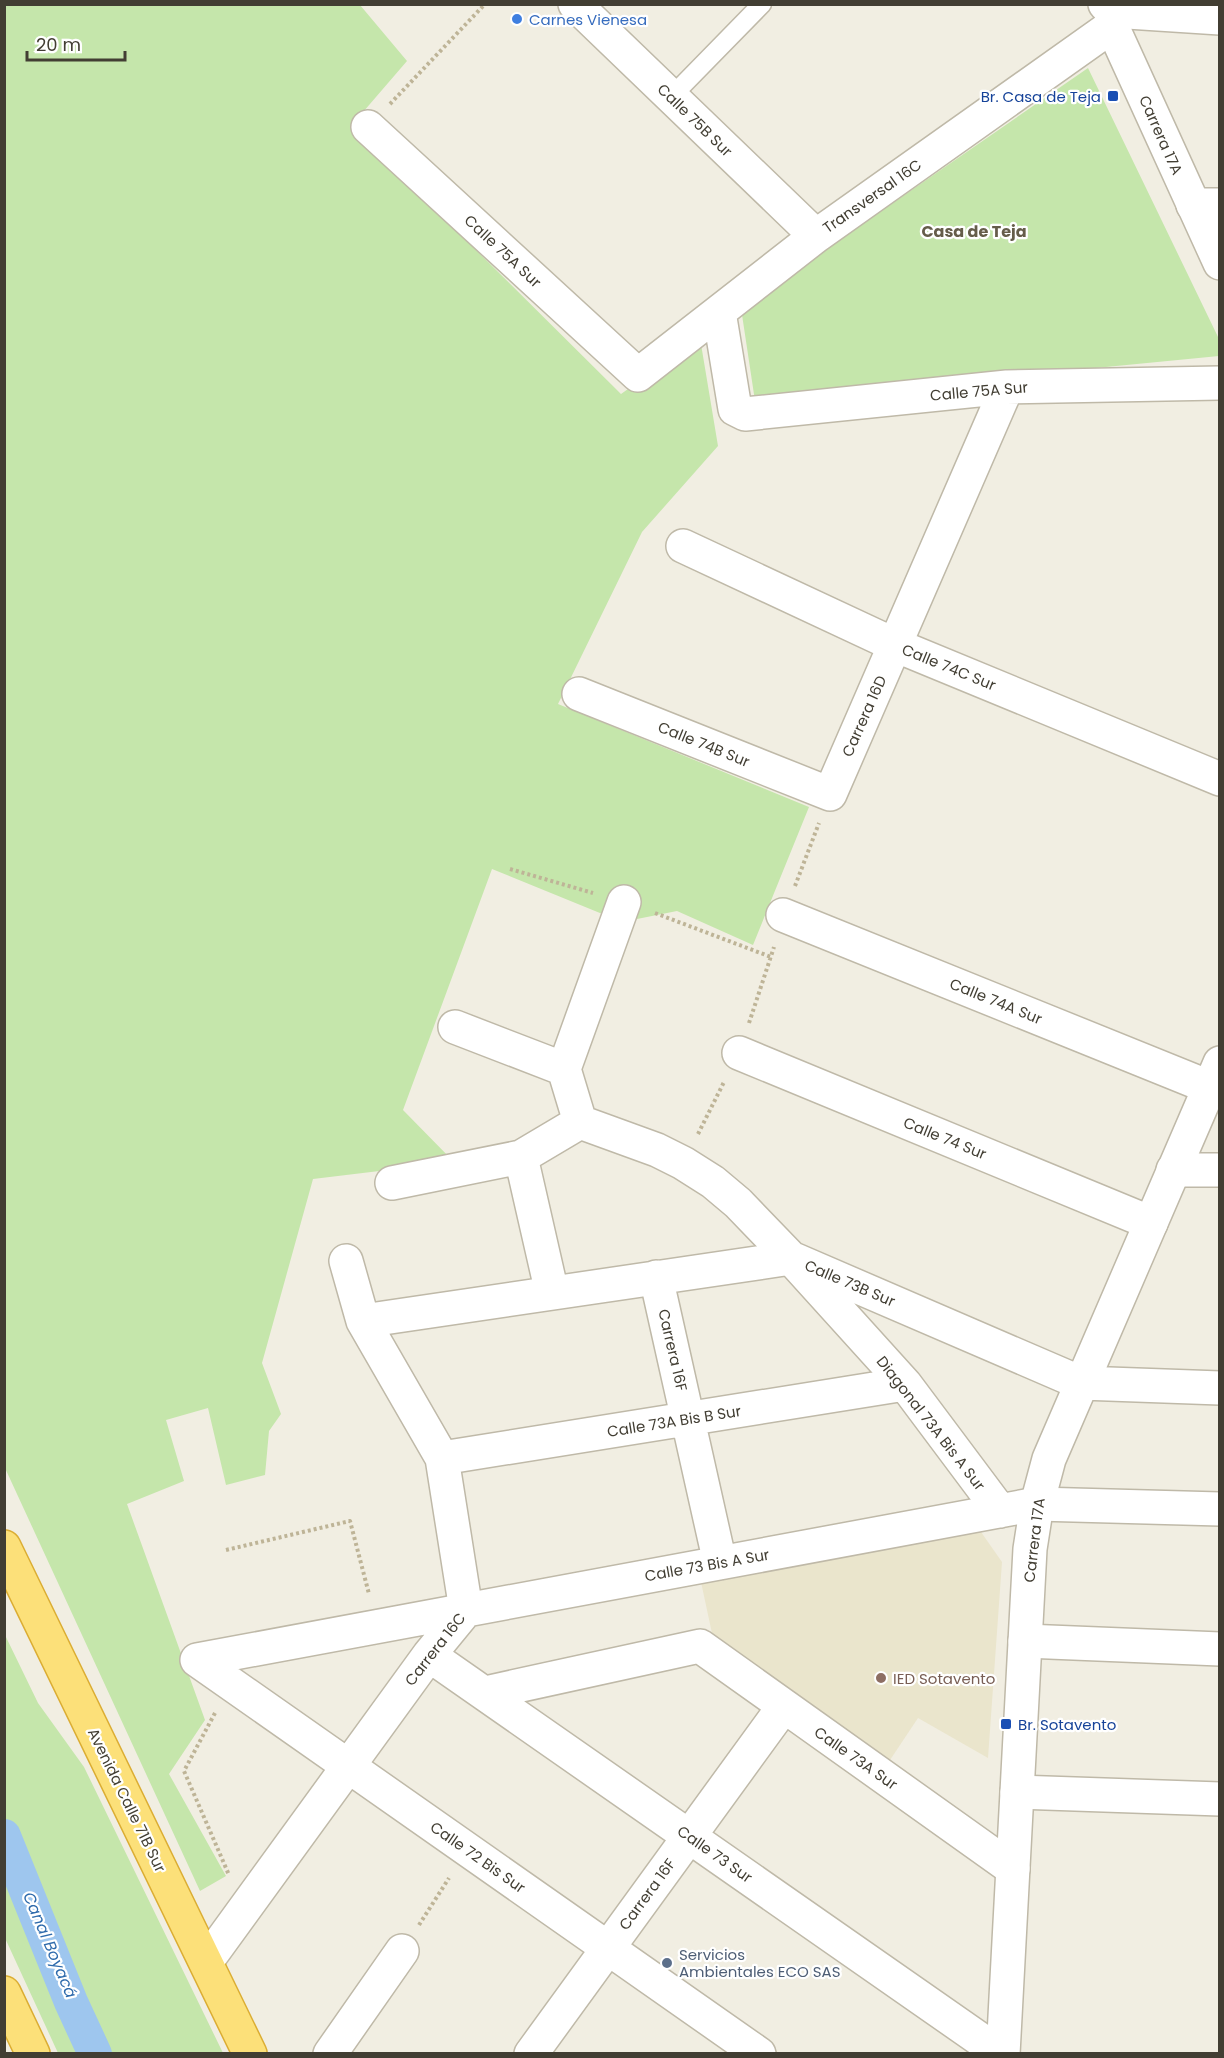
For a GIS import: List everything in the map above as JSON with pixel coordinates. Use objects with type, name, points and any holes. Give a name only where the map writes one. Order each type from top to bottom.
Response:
[{"type":"highway","name":"Avenida Calle 71B Sur","points":[[4,1547],[250,2054]]},
{"type":"highway","points":[[4,1589],[93,1728]]},
{"type":"highway","points":[[4,1993],[33,2054]]},
{"type":"street","name":"Calle 75B Sur","points":[[575,4],[816,236]]},
{"type":"street","points":[[1111,12],[1220,18]]},
{"type":"street","name":"Carrera 17A","points":[[1111,12],[1206,205],[1220,263]]},
{"type":"street","name":"Transversal 16C","points":[[638,375],[816,236],[1111,12]]},
{"type":"street","name":"Calle 75A Sur","points":[[368,127],[638,375]]},
{"type":"street","name":"Calle 75A Sur","points":[[719,312],[735,409],[745,414],[1007,387],[1220,383]]},
{"type":"street","name":"Carrera 16D","points":[[830,794],[1007,387]]},
{"type":"street","name":"Calle 74C Sur","points":[[683,546],[895,645],[1220,778]]},
{"type":"street","name":"Calle 74B Sur","points":[[579,694],[830,794]]},
{"type":"street","points":[[392,1184],[520,1157],[580,1122],[564,1069],[624,902]]},
{"type":"street","name":"Calle 74A Sur","points":[[783,915],[1214,1075]]},
{"type":"street","points":[[455,1027],[564,1069]]},
{"type":"street","name":"Calle 74 Sur","points":[[739,1053],[1151,1223]]},
{"type":"street","name":"Carrera 17A","points":[[1002,2054],[1030,1549],[1037,1504],[1049,1459],[1214,1075]]},
{"type":"street","name":"Diagonal 73A Bis A Sur","points":[[580,1122],[657,1150],[683,1163],[713,1182],[738,1203],[905,1384],[999,1511]]},
{"type":"street","points":[[520,1157],[552,1293]]},
{"type":"street","points":[[1173,1170],[1220,1170]]},
{"type":"street","name":"Calle 73B Sur","points":[[363,1321],[791,1258],[1081,1383],[1220,1388]]},
{"type":"street","name":"Carrera 16C","points":[[206,1962],[429,1655],[466,1610],[442,1458],[363,1321],[346,1261]]},
{"type":"street","name":"Carrera 16F","points":[[656,1277],[720,1563]]},
{"type":"street","name":"Calle 73A Bis B Sur","points":[[442,1458],[905,1384]]},
{"type":"street","name":"Calle 73 Bis A Sur","points":[[197,1660],[1037,1504],[1220,1509]]},
{"type":"street","points":[[1025,1641],[1220,1649]]},
{"type":"street","name":"Calle 73A Sur","points":[[485,1693],[700,1646],[1013,1869]]},
{"type":"street","name":"Calle 73 Sur","points":[[429,1655],[1002,2054]]},
{"type":"street","name":"Calle 72 Bis Sur","points":[[197,1660],[608,1948],[743,2049]]},
{"type":"street","name":"Carrera 16F","points":[[531,2054],[784,1706]]},
{"type":"street","points":[[1017,1791],[1220,1799]]},
{"type":"street","points":[[330,2054],[402,1951]]},
{"type":"lane","points":[[671,97],[762,4]]},
{"type":"path","points":[[368,127],[485,4]]},
{"type":"path","points":[[783,915],[830,794]]},
{"type":"path","points":[[226,1550],[350,1521],[377,1627]]},
{"type":"path","points":[[230,1683],[184,1771],[243,1911]]},
{"type":"path","points":[[402,1951],[468,1849]]},
{"type":"shaded area","name":"IED Sotavento","points":[[981,1532],[1002,1562],[988,1758],[918,1718],[888,1763],[713,1638],[701,1582]]},
{"type":"green space","points":[[4,5],[360,5],[407,61],[351,126],[621,394],[700,338],[718,446],[642,532],[558,704],[809,807],[753,945],[677,911],[622,922],[492,869],[403,1110],[454,1162],[313,1179],[262,1363],[281,1414],[269,1431],[265,1475],[226,1485],[208,1408],[166,1420],[184,1481],[127,1504],[205,1720],[169,1774],[226,1876],[200,1891],[5,1468]]},
{"type":"green space","points":[[1088,68],[1219,339],[1219,356],[755,401],[741,308]]},
{"type":"green space","points":[[5,1635],[38,1703],[84,1767],[223,2053],[58,2053],[5,1938]]},
{"type":"waterway","name":"Canal Boyacá","points":[[4,1836],[71,2002],[95,2054]]},
{"type":"place","name":"Carnes Vienesa","points":[[517,19]]},
{"type":"place","name":"Br. Casa de Teja","points":[[1113,96]]},
{"type":"place","name":"IED Sotavento","points":[[881,1678]]},
{"type":"place","name":"Br. Sotavento","points":[[1006,1724]]},
{"type":"place","name":"Servicios Ambientales ECO SAS","points":[[667,1963]]},
{"type":"district","name":"Casa de Teja","points":[[974,231]]}]
